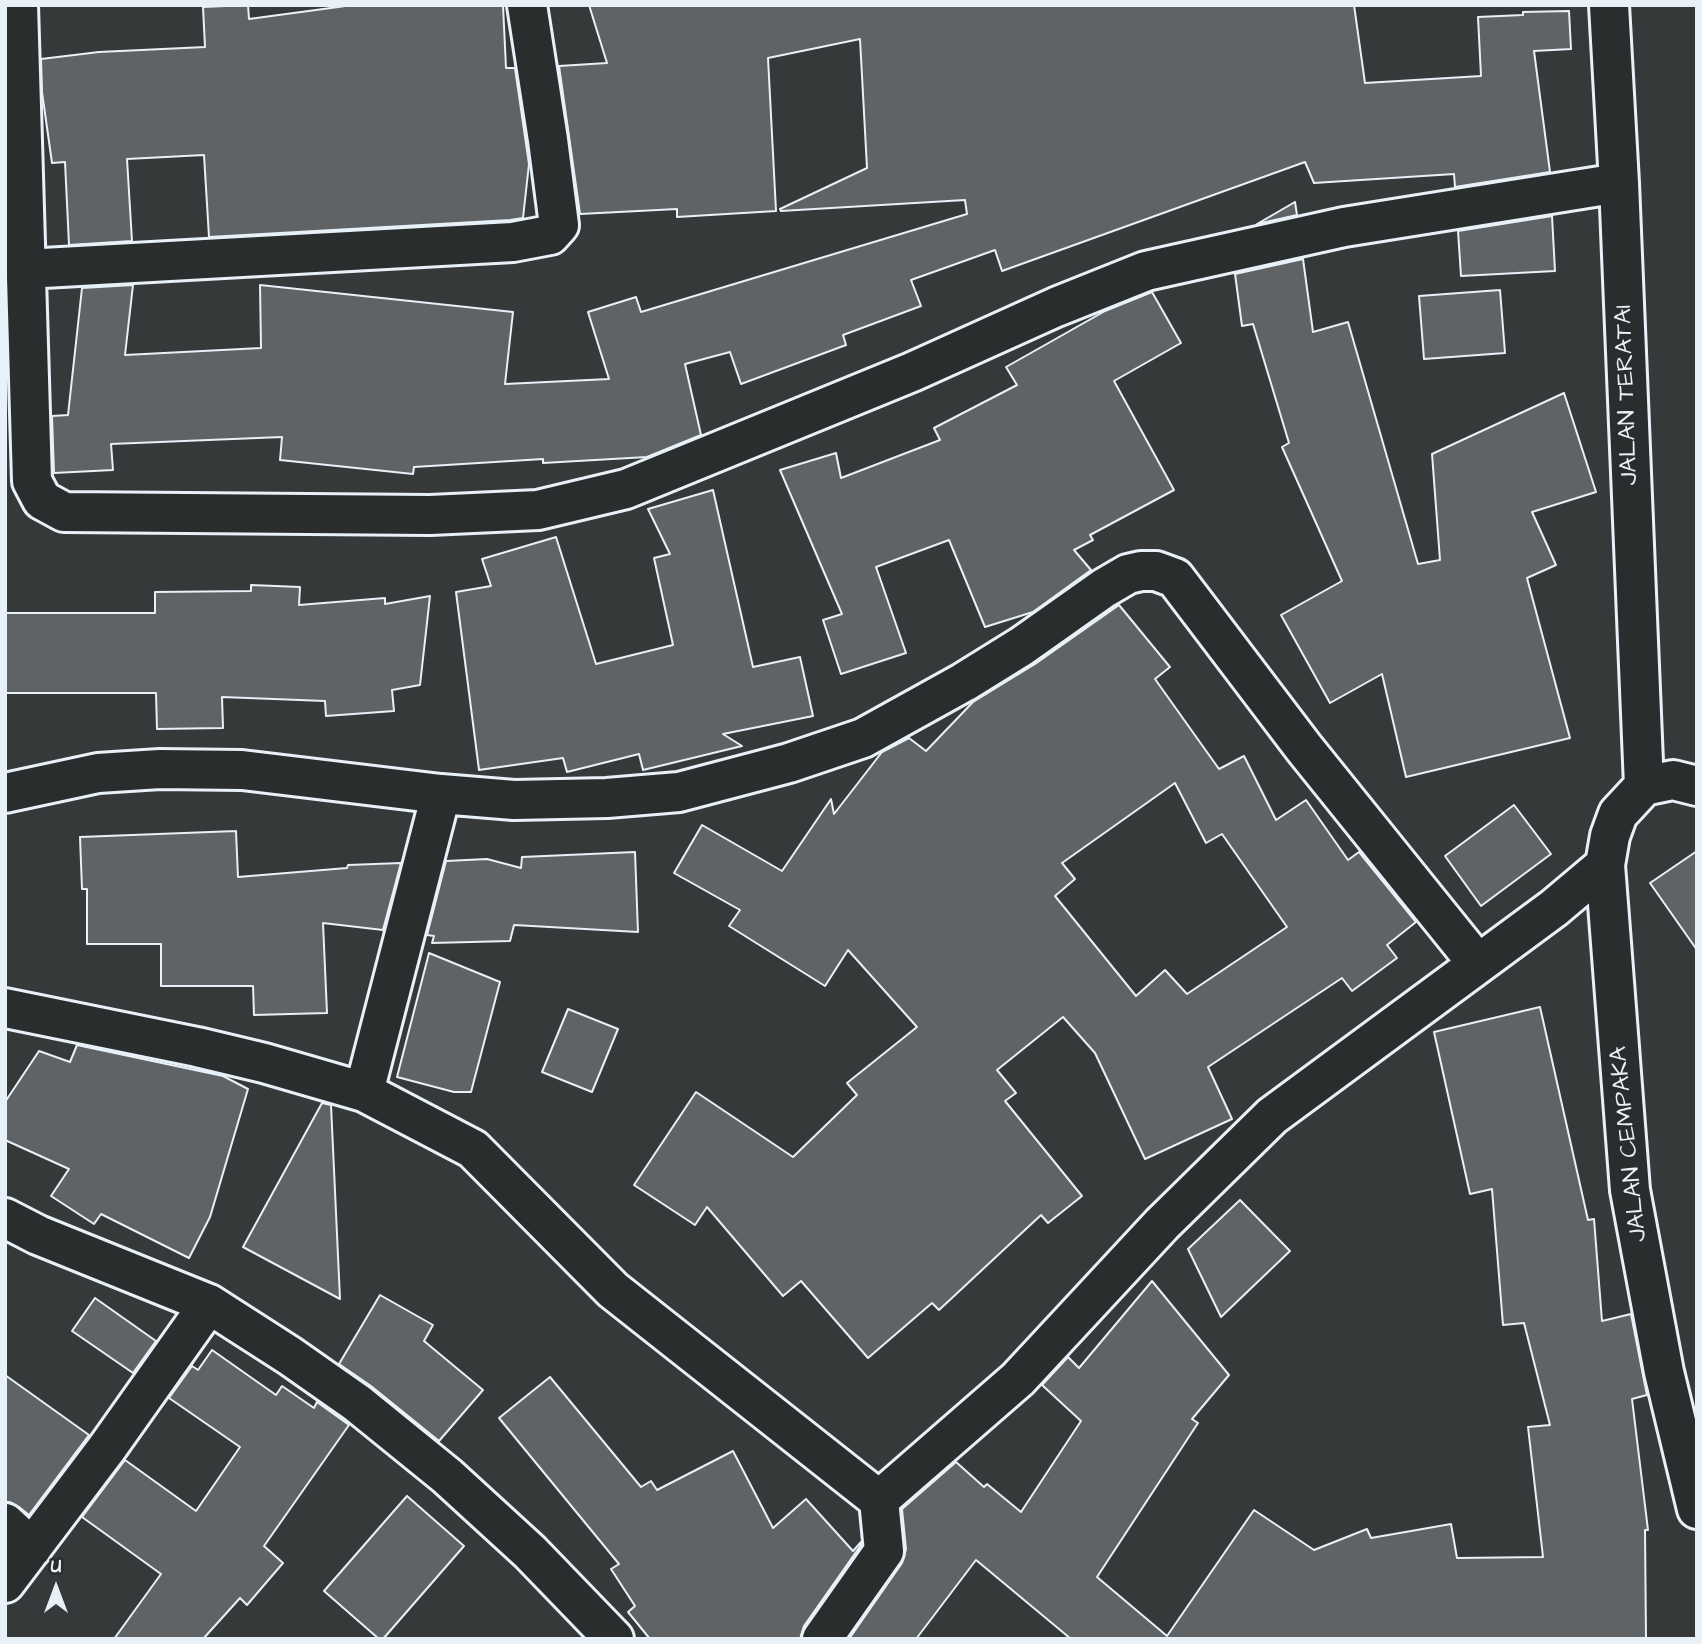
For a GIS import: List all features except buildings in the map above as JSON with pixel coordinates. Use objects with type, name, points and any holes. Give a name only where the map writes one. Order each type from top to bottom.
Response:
[{"type":"street","points":[[18,5],[32,481],[42,500],[64,512],[430,515],[538,510],[626,489],[912,372],[1056,307],[1146,271],[1344,227],[1619,183]]},
{"type":"street","points":[[26,270],[513,242],[550,235],[559,225],[527,5]]},
{"type":"street","name":"JALAN TERATAI","points":[[1609,5],[1644,786]]},
{"type":"street","points":[[5,793],[98,773],[160,769],[242,771],[514,800],[607,798],[679,792],[789,763],[863,738],[964,682],[1128,574],[1156,571],[1175,578],[1304,748],[1478,964]]},
{"type":"street","points":[[1644,786],[1673,780],[1697,786]]},
{"type":"street","name":"JALAN CEMPAKA","points":[[1644,786],[1618,814],[1610,836],[1605,865],[1630,1190],[1664,1372],[1697,1509]]},
{"type":"street","points":[[364,1092],[442,794]]},
{"type":"street","points":[[879,1500],[1018,1378],[1161,1224],[1272,1116],[1554,908],[1605,865]]},
{"type":"street","points":[[5,1008],[197,1047],[364,1092],[473,1149],[613,1290],[879,1500],[884,1551],[822,1639]]},
{"type":"street","points":[[5,1218],[38,1235],[209,1304],[290,1356],[357,1403],[447,1476],[530,1552],[614,1639]]},
{"type":"street","points":[[5,1583],[19,1536],[107,1448],[209,1304]]}]
